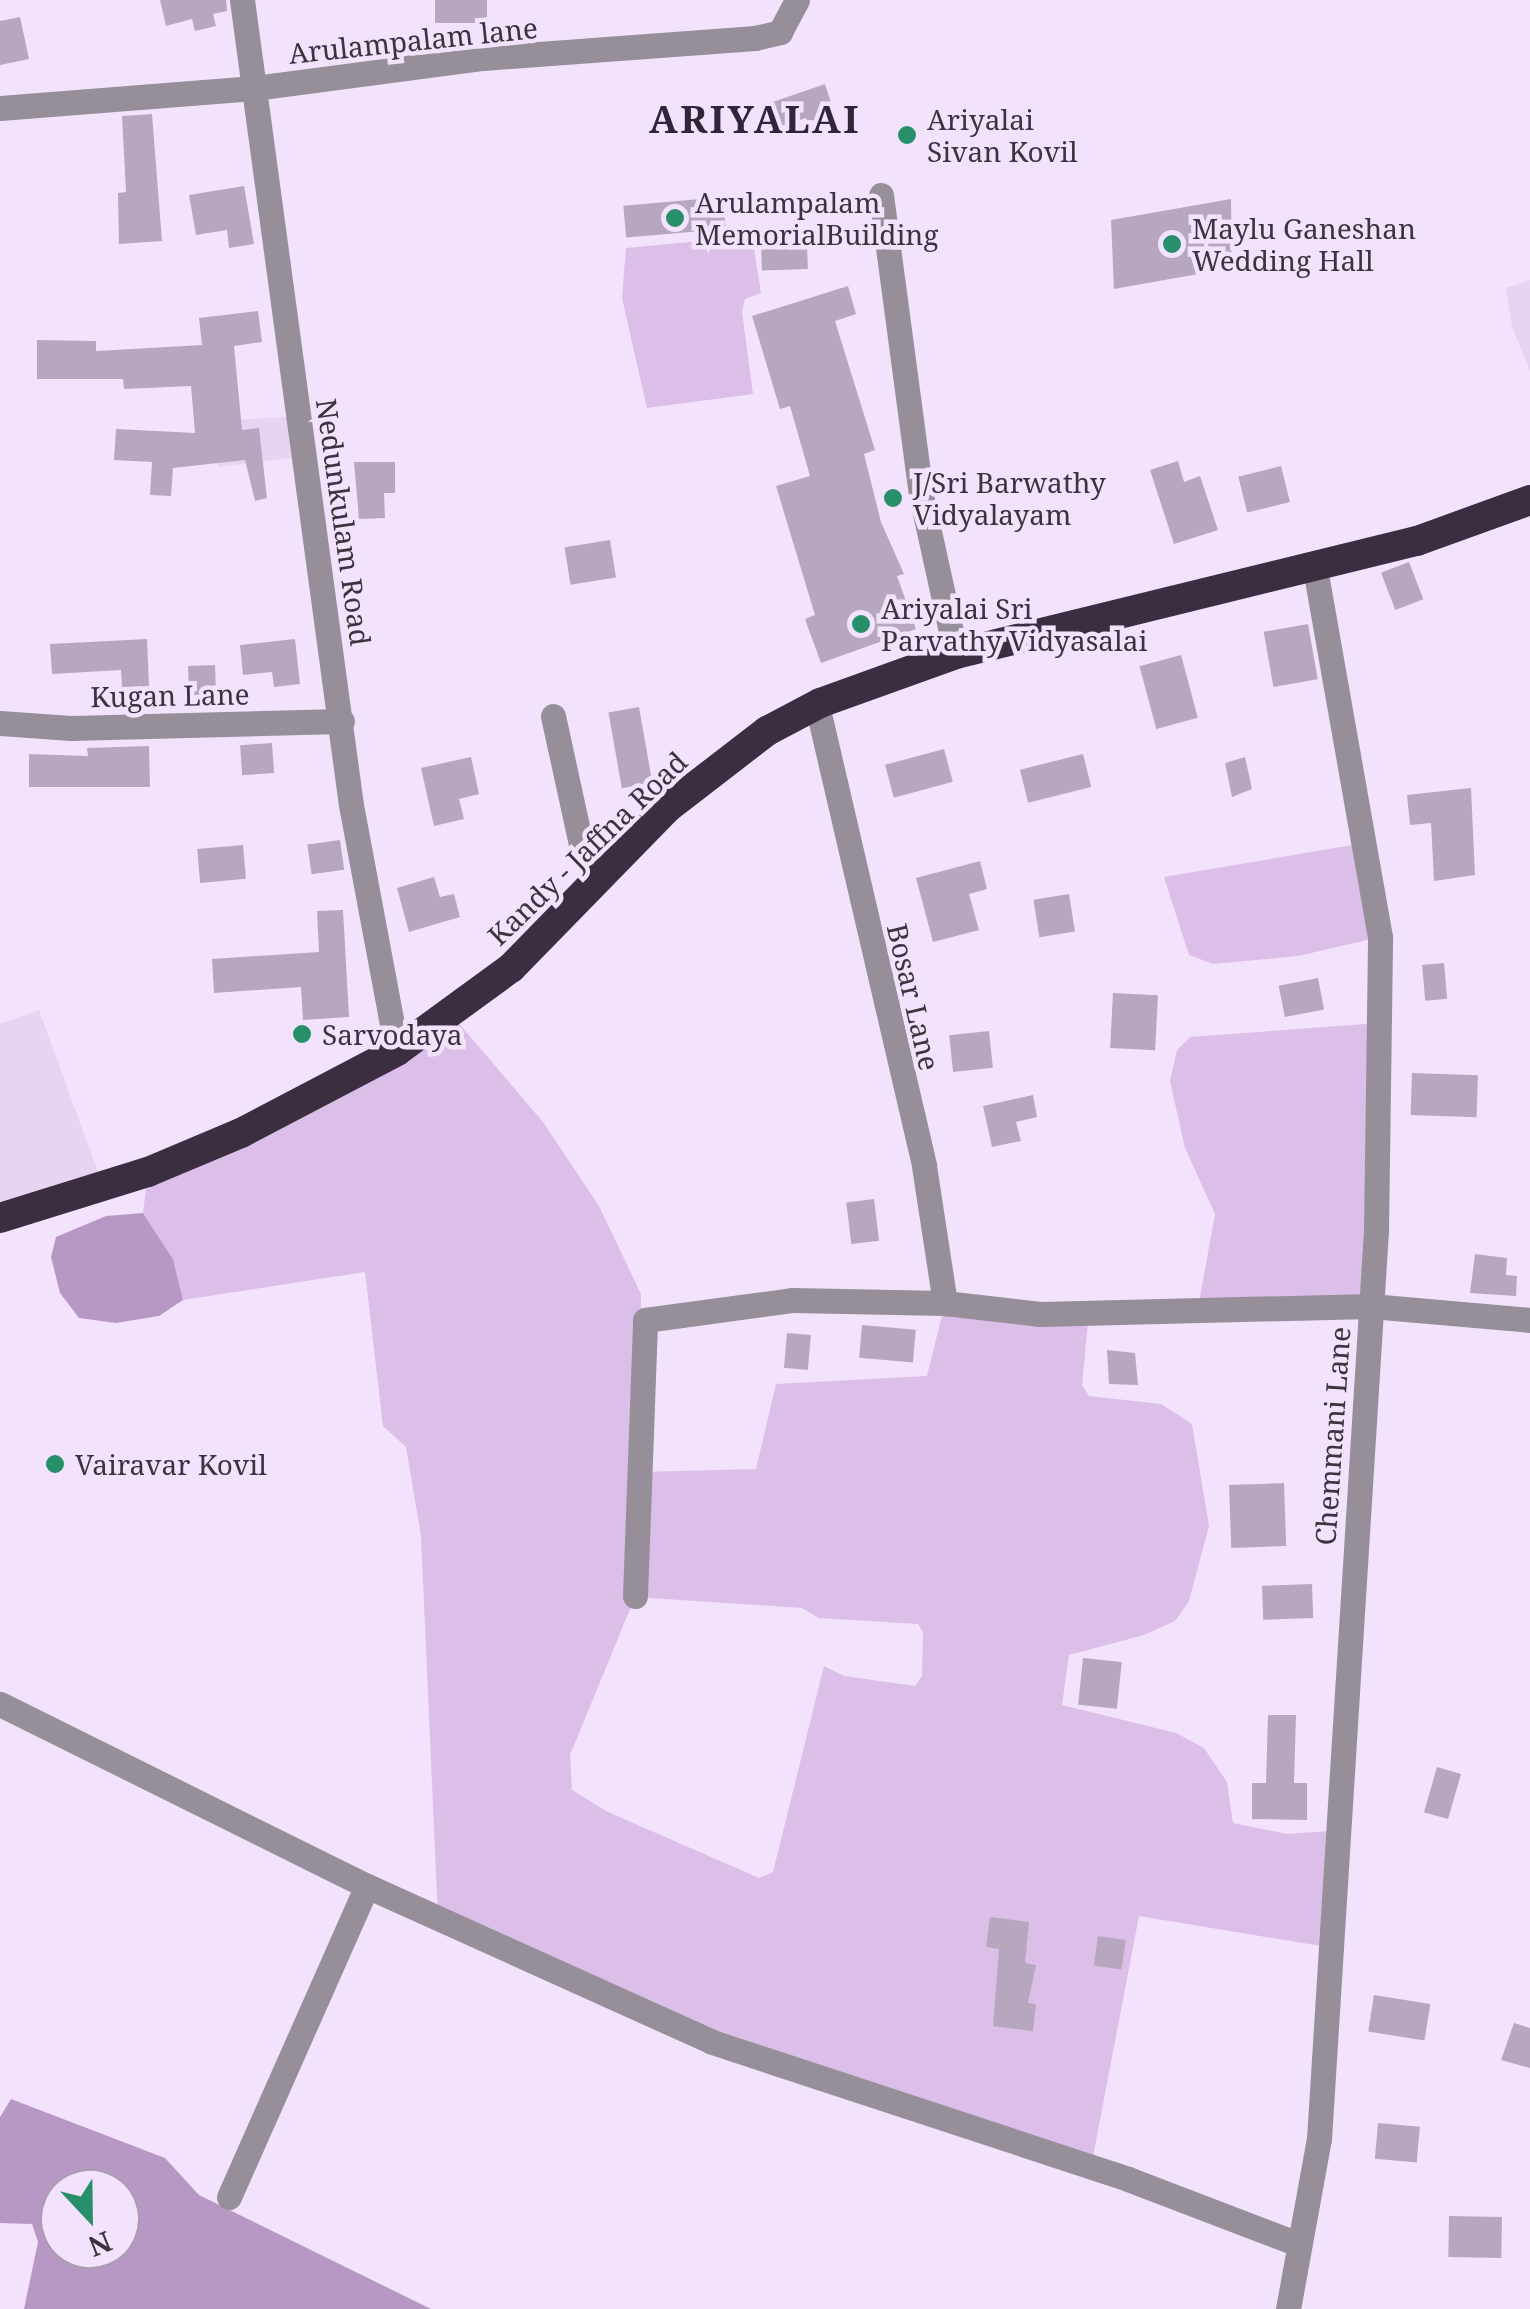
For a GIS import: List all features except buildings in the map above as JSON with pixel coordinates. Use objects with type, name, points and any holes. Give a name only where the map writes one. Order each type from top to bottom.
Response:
[{"type":"highway","name":"Kandy - Jaffna Road","points":[[1,1225],[148,1172],[289,1113],[397,1052],[511,968],[606,868],[728,759],[817,705],[956,654],[1418,541],[1530,500]]},
{"type":"street","name":"Nedunkulam Road","points":[[242,0],[371,930],[397,1052]]},
{"type":"street","name":"Arulampalam lane","points":[[0,108],[254,88],[483,58],[755,38],[780,32],[797,0]]},
{"type":"street","points":[[881,195],[921,495],[956,654]]},
{"type":"street","name":"Chemmani Lane","points":[[1288,2309],[1320,2139],[1370,1306],[1380,937],[1315,568]]},
{"type":"street","name":"Bosar Lane","points":[[817,705],[924,1166],[946,1303]]},
{"type":"street","points":[[553,716],[582,849],[606,868]]},
{"type":"street","name":"Kugan Lane","points":[[0,723],[71,728],[342,720]]},
{"type":"street","points":[[635,1596],[645,1320],[792,1300],[946,1303],[1040,1314],[1370,1306],[1530,1320]]},
{"type":"street","points":[[0,1704],[367,1886],[712,2042],[1092,2167],[1298,2244]]},
{"type":"street","points":[[229,2197],[367,1886]]},
{"type":"shaded area","points":[[744,237],[754,248],[761,293],[745,299],[742,312],[753,394],[647,408],[622,298],[626,248]]},
{"type":"shaded area","points":[[1530,280],[1530,371],[1512,327],[1506,288]]},
{"type":"shaded area","points":[[299,416],[304,456],[220,467],[209,452],[209,422]]},
{"type":"shaded area","points":[[1364,843],[1380,937],[1298,956],[1213,964],[1189,955],[1164,877]]},
{"type":"shaded area","points":[[39,1010],[103,1186],[0,1218],[0,1024]]},
{"type":"shaded area","points":[[450,1013],[543,1122],[599,1206],[641,1294],[640,1472],[756,1469],[776,1384],[927,1376],[945,1303],[1089,1312],[1082,1385],[1089,1396],[1161,1404],[1192,1424],[1209,1526],[1189,1601],[1175,1621],[1144,1635],[1069,1655],[1062,1705],[1176,1733],[1204,1748],[1227,1782],[1233,1823],[1287,1834],[1343,1830],[1333,1948],[1139,1916],[1091,2167],[712,2042],[438,1918],[421,1536],[406,1447],[383,1426],[365,1272],[183,1300],[173,1259],[143,1213],[148,1172]],"holes":[[[635,1597],[802,1608],[819,1618],[918,1624],[923,1632],[922,1676],[915,1686],[844,1676],[824,1666],[773,1872],[759,1878],[608,1812],[572,1790],[570,1755]]]},
{"type":"shaded area","points":[[1379,1023],[1371,1306],[1198,1308],[1215,1214],[1185,1148],[1170,1081],[1177,1050],[1190,1037]]},
{"type":"shaded area","points":[[143,1213],[173,1259],[183,1300],[159,1316],[116,1323],[79,1318],[60,1293],[51,1257],[56,1237],[106,1216]]},
{"type":"shaded area","points":[[11,2099],[165,2158],[199,2195],[431,2309],[24,2309],[38,2242],[32,2224],[0,2223],[0,2117]]},
{"type":"place","name":"Ariyalai Sivan Kovil","points":[[907,135]]},
{"type":"place","name":"Arulampalam MemorialBuilding","points":[[675,218]]},
{"type":"place","name":"Maylu Ganeshan Wedding Hall","points":[[1172,244]]},
{"type":"place","name":"J/Sri Barwathy Vidyalayam","points":[[893,498]]},
{"type":"place","name":"Ariyalai Sri Parvathy Vidyasalai","points":[[861,624]]},
{"type":"place","name":"Sarvodaya","points":[[302,1034]]},
{"type":"place","name":"Vairavar Kovil","points":[[55,1464]]},
{"type":"district","name":"ARIYALAI","points":[[755,119]]}]
